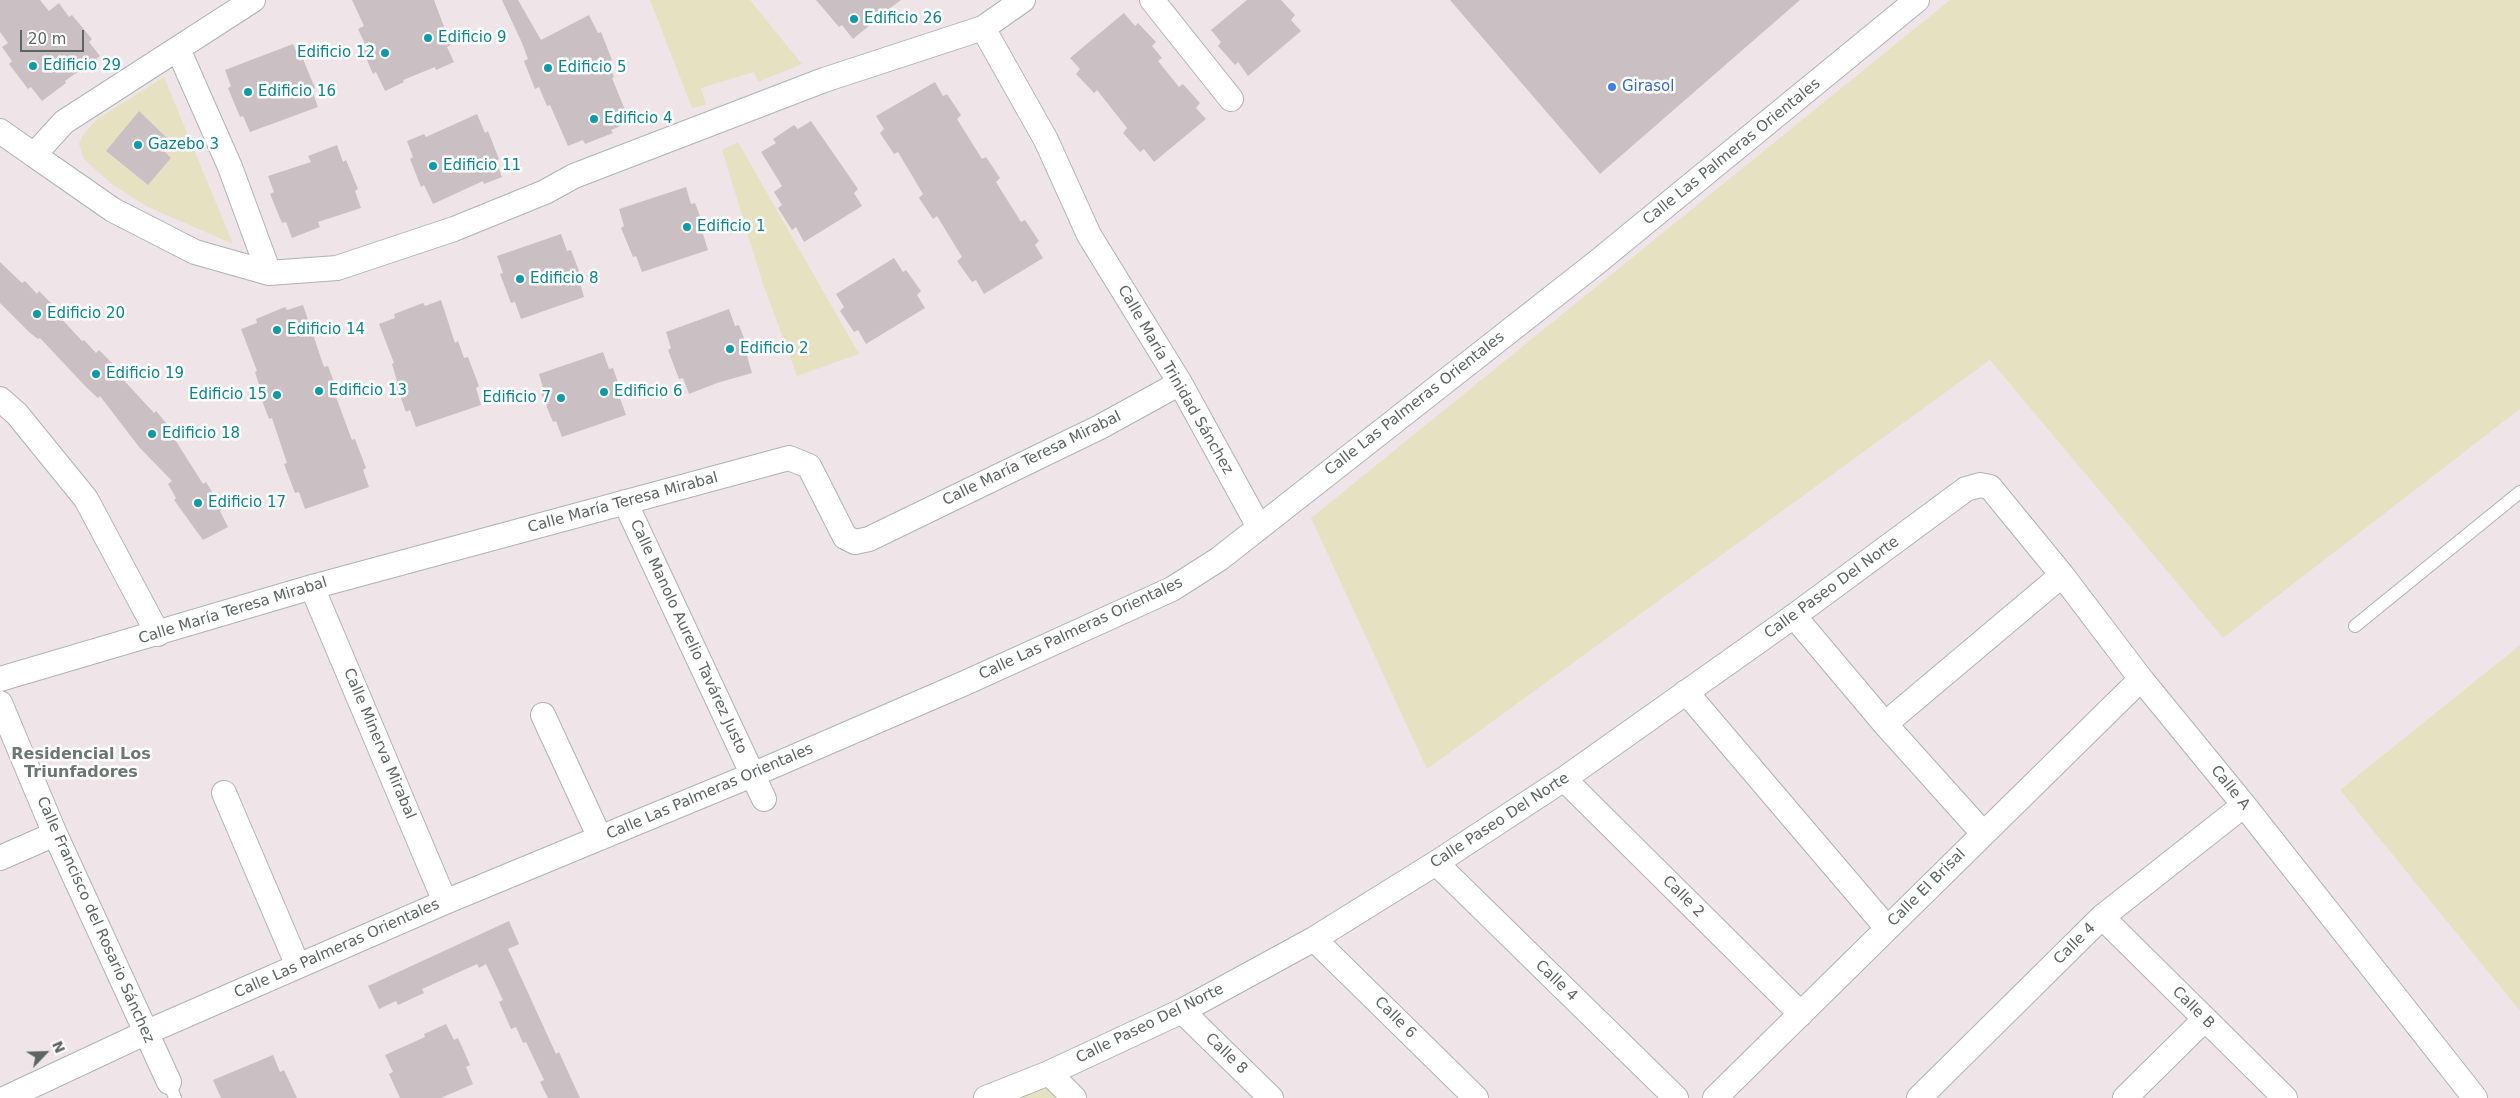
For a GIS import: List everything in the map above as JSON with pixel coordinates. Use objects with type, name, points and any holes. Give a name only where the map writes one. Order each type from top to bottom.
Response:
[{"type":"street","points":[[34,155],[64,122],[253,0]]},
{"type":"street","points":[[0,131],[113,210],[195,252],[269,272],[337,268],[454,229],[545,192],[574,176],[824,80],[983,28],[1023,0]]},
{"type":"street","points":[[1152,0],[1231,99]]},
{"type":"street","name":"Calle Las Palmeras Orientales","points":[[6,1098],[145,1033],[298,966],[445,902],[752,775],[956,687],[1172,589],[1219,559],[1596,263],[1917,0]]},
{"type":"street","name":"Calle María Trinidad Sánchez","points":[[983,28],[1046,140],[1089,235],[1180,383],[1259,526]]},
{"type":"street","points":[[178,49],[230,167],[269,272]]},
{"type":"street","name":"Calle María Teresa Mirabal","points":[[0,679],[158,634],[312,587],[789,458],[809,466],[845,537],[855,542],[869,539],[1100,427],[1180,383]]},
{"type":"street","points":[[0,400],[16,414],[86,499],[158,634]]},
{"type":"street","name":"Calle A","points":[[1980,485],[1990,487],[2062,575],[2140,679],[2244,805],[2475,1098]]},
{"type":"street","name":"Calle Paseo Del Norte","points":[[986,1098],[1049,1073],[1182,1011],[1314,938],[1436,863],[1564,779],[1794,616],[1966,489],[1980,485]]},
{"type":"street","name":"Calle Manolo Aurelio Tavárez Justo","points":[[625,502],[764,799]]},
{"type":"street","points":[[1885,724],[2062,575]]},
{"type":"street","name":"Calle Minerva Mirabal","points":[[312,587],[445,902]]},
{"type":"street","points":[[1794,616],[1885,724],[1982,832]]},
{"type":"street","name":"Calle El Brisal","points":[[1715,1098],[1982,832],[2140,679]]},
{"type":"street","points":[[1686,692],[1887,928]]},
{"type":"street","name":"Calle Francisco del Rosario Sánchez","points":[[0,703],[55,834],[172,1090]]},
{"type":"street","points":[[543,715],[600,838]]},
{"type":"street","name":"Calle 2","points":[[1564,779],[1801,1014]]},
{"type":"street","points":[[224,793],[298,966]]},
{"type":"street","name":"Calle 4","points":[[1920,1098],[2102,917],[2244,805]]},
{"type":"street","points":[[0,858],[55,834]]},
{"type":"street","name":"Calle 4","points":[[1436,863],[1676,1098]]},
{"type":"street","name":"Calle B","points":[[2102,917],[2204,1020],[2285,1098]]},
{"type":"street","name":"Calle 6","points":[[1314,938],[1476,1098]]},
{"type":"street","name":"Calle 8","points":[[1182,1011],[1271,1098]]},
{"type":"street","points":[[2125,1098],[2204,1020]]},
{"type":"street","points":[[1049,1073],[1074,1098]]},
{"type":"lane","points":[[2355,626],[2520,492]]},
{"type":"shaded area","points":[[650,0],[750,0],[802,64],[758,82],[754,72],[701,88],[706,105],[692,108]]},
{"type":"shaded area","points":[[1950,0],[2520,0],[2520,409],[2223,638],[1990,360],[1427,769],[1311,518]]},
{"type":"shaded area","points":[[164,77],[233,244],[148,207],[113,185],[84,159],[79,144],[82,136],[97,119]]},
{"type":"shaded area","points":[[738,142],[859,354],[797,376],[763,284],[722,150]]},
{"type":"shaded area","points":[[2520,645],[2520,1011],[2340,790]]},
{"type":"shaded area","points":[[1046,1085],[1058,1098],[1015,1098]]},
{"type":"building","points":[[0,0],[40,0],[49,11],[59,3],[69,17],[72,15],[92,39],[89,42],[100,56],[65,81],[66,83],[42,101],[31,87],[28,89],[9,64],[12,61],[2,47],[8,43],[0,32]]},
{"type":"building","points":[[352,0],[434,0],[451,45],[447,47],[454,62],[436,70],[435,67],[403,80],[404,82],[385,91],[376,72],[373,74],[361,46],[365,44],[358,29],[364,26]]},
{"type":"building","points":[[502,0],[518,0],[541,40],[589,15],[598,33],[601,32],[612,60],[608,62],[614,77],[612,78],[630,122],[611,130],[613,133],[585,144],[583,140],[568,146],[550,105],[547,106],[539,87],[535,89],[524,61],[528,59]]},
{"type":"building","name":"Edificio 26","points":[[816,0],[901,0],[875,19],[853,39],[842,25],[839,27]]},
{"type":"building","points":[[1247,0],[1281,0],[1295,15],[1291,20],[1301,31],[1248,76],[1238,62],[1235,65],[1218,46],[1221,42],[1211,30]]},
{"type":"building","name":"Girasol","points":[[1450,0],[1800,0],[1600,174]]},
{"type":"building","points":[[1124,13],[1135,26],[1138,23],[1156,42],[1152,46],[1162,58],[1158,61],[1179,87],[1183,84],[1200,103],[1196,108],[1206,119],[1154,162],[1144,149],[1140,152],[1123,133],[1127,128],[1097,90],[1094,93],[1076,74],[1080,69],[1070,58]]},
{"type":"building","points":[[293,44],[300,61],[303,59],[315,88],[312,90],[318,107],[250,132],[243,116],[240,117],[228,88],[231,86],[225,70]]},
{"type":"building","points":[[935,82],[943,96],[947,94],[961,115],[957,119],[982,159],[986,157],[1000,178],[996,182],[1021,222],[1025,220],[1039,241],[1035,245],[1043,258],[984,294],[976,280],[972,282],[957,261],[962,257],[937,216],[933,219],[919,198],[923,194],[898,152],[894,154],[880,133],[884,129],[876,116]]},
{"type":"building","name":"Gazebo 3","points":[[139,111],[169,140],[163,150],[171,158],[148,185],[106,151]]},
{"type":"building","points":[[477,114],[485,133],[488,131],[499,159],[496,161],[502,177],[484,184],[483,181],[433,204],[424,185],[421,187],[410,159],[413,157],[407,141],[424,134],[426,137]]},
{"type":"building","points":[[811,121],[858,189],[854,193],[862,206],[804,242],[796,227],[792,230],[778,208],[782,205],[774,192],[782,186],[761,152],[776,143],[773,139],[794,125],[798,129]]},
{"type":"building","points":[[337,145],[343,162],[346,160],[358,189],[355,191],[361,208],[318,222],[320,227],[292,238],[286,222],[282,223],[270,194],[274,192],[268,176],[311,162],[308,156]]},
{"type":"building","points":[[686,187],[691,204],[695,203],[706,232],[703,234],[708,250],[642,272],[636,256],[633,257],[621,228],[624,226],[619,209]]},
{"type":"building","points":[[561,234],[567,251],[571,250],[582,279],[579,280],[584,297],[521,319],[515,302],[511,303],[500,274],[503,273],[497,256]]},
{"type":"building","points":[[894,258],[903,272],[906,270],[921,291],[917,295],[925,308],[866,344],[858,330],[854,332],[840,311],[844,307],[836,294]]},
{"type":"building","points":[[0,262],[22,283],[25,281],[37,294],[39,291],[61,313],[59,316],[82,341],[84,340],[96,353],[99,350],[121,372],[119,375],[154,413],[156,411],[176,435],[174,438],[203,484],[206,482],[222,509],[220,511],[228,527],[203,540],[174,500],[176,498],[168,484],[172,481],[139,447],[100,396],[98,398],[86,387],[40,338],[38,339],[30,333],[0,303]]},
{"type":"building","points":[[441,300],[455,343],[458,341],[464,358],[468,357],[479,386],[476,388],[481,405],[416,427],[410,410],[406,412],[395,382],[397,381],[392,364],[394,363],[379,324],[395,318],[394,314],[423,303],[425,306]]},
{"type":"building","points":[[303,305],[324,367],[328,366],[339,395],[336,397],[352,440],[355,439],[366,468],[363,470],[369,487],[305,509],[299,492],[295,493],[284,464],[287,463],[272,418],[269,419],[258,390],[260,388],[255,372],[257,371],[241,329],[257,323],[256,319],[285,307],[287,310]]},
{"type":"building","points":[[729,309],[735,326],[739,325],[750,354],[747,356],[752,373],[717,383],[689,394],[683,378],[679,379],[668,350],[671,348],[666,332]]},
{"type":"building","points":[[603,352],[609,369],[613,368],[623,397],[620,398],[626,415],[562,437],[556,421],[553,422],[541,393],[544,391],[539,374]]},
{"type":"building","points":[[509,921],[519,944],[508,949],[556,1054],[559,1052],[580,1098],[548,1098],[540,1082],[544,1080],[526,1042],[523,1043],[516,1027],[511,1029],[499,1002],[503,1000],[486,964],[479,968],[477,964],[422,989],[424,993],[398,1005],[396,1001],[379,1009],[368,986]]},
{"type":"building","points":[[446,1024],[454,1040],[458,1038],[470,1065],[466,1067],[473,1084],[441,1098],[400,1098],[389,1074],[393,1072],[385,1055],[425,1037],[424,1034]]},
{"type":"building","points":[[273,1055],[280,1072],[284,1070],[297,1098],[221,1098],[213,1080]]},
{"type":"place","name":"Edificio 26","points":[[854,19]]},
{"type":"place","name":"Edificio 9","points":[[428,38]]},
{"type":"place","name":"Edificio 12","points":[[385,53]]},
{"type":"place","name":"Edificio 29","points":[[33,66]]},
{"type":"place","name":"Edificio 5","points":[[548,68]]},
{"type":"place","name":"Girasol","points":[[1612,87]]},
{"type":"place","name":"Edificio 16","points":[[248,92]]},
{"type":"place","name":"Edificio 4","points":[[594,119]]},
{"type":"place","name":"Gazebo 3","points":[[138,145]]},
{"type":"place","name":"Edificio 11","points":[[433,166]]},
{"type":"place","name":"Edificio 1","points":[[687,227]]},
{"type":"place","name":"Edificio 8","points":[[520,279]]},
{"type":"place","name":"Edificio 20","points":[[37,314]]},
{"type":"place","name":"Edificio 14","points":[[277,330]]},
{"type":"place","name":"Edificio 2","points":[[730,349]]},
{"type":"place","name":"Edificio 19","points":[[96,374]]},
{"type":"place","name":"Edificio 13","points":[[319,391]]},
{"type":"place","name":"Edificio 6","points":[[604,392]]},
{"type":"place","name":"Edificio 15","points":[[277,395]]},
{"type":"place","name":"Edificio 7","points":[[561,398]]},
{"type":"place","name":"Edificio 18","points":[[152,434]]},
{"type":"place","name":"Edificio 17","points":[[198,503]]},
{"type":"district","name":"Residencial Los Triunfadores","points":[[81,764]]}]
